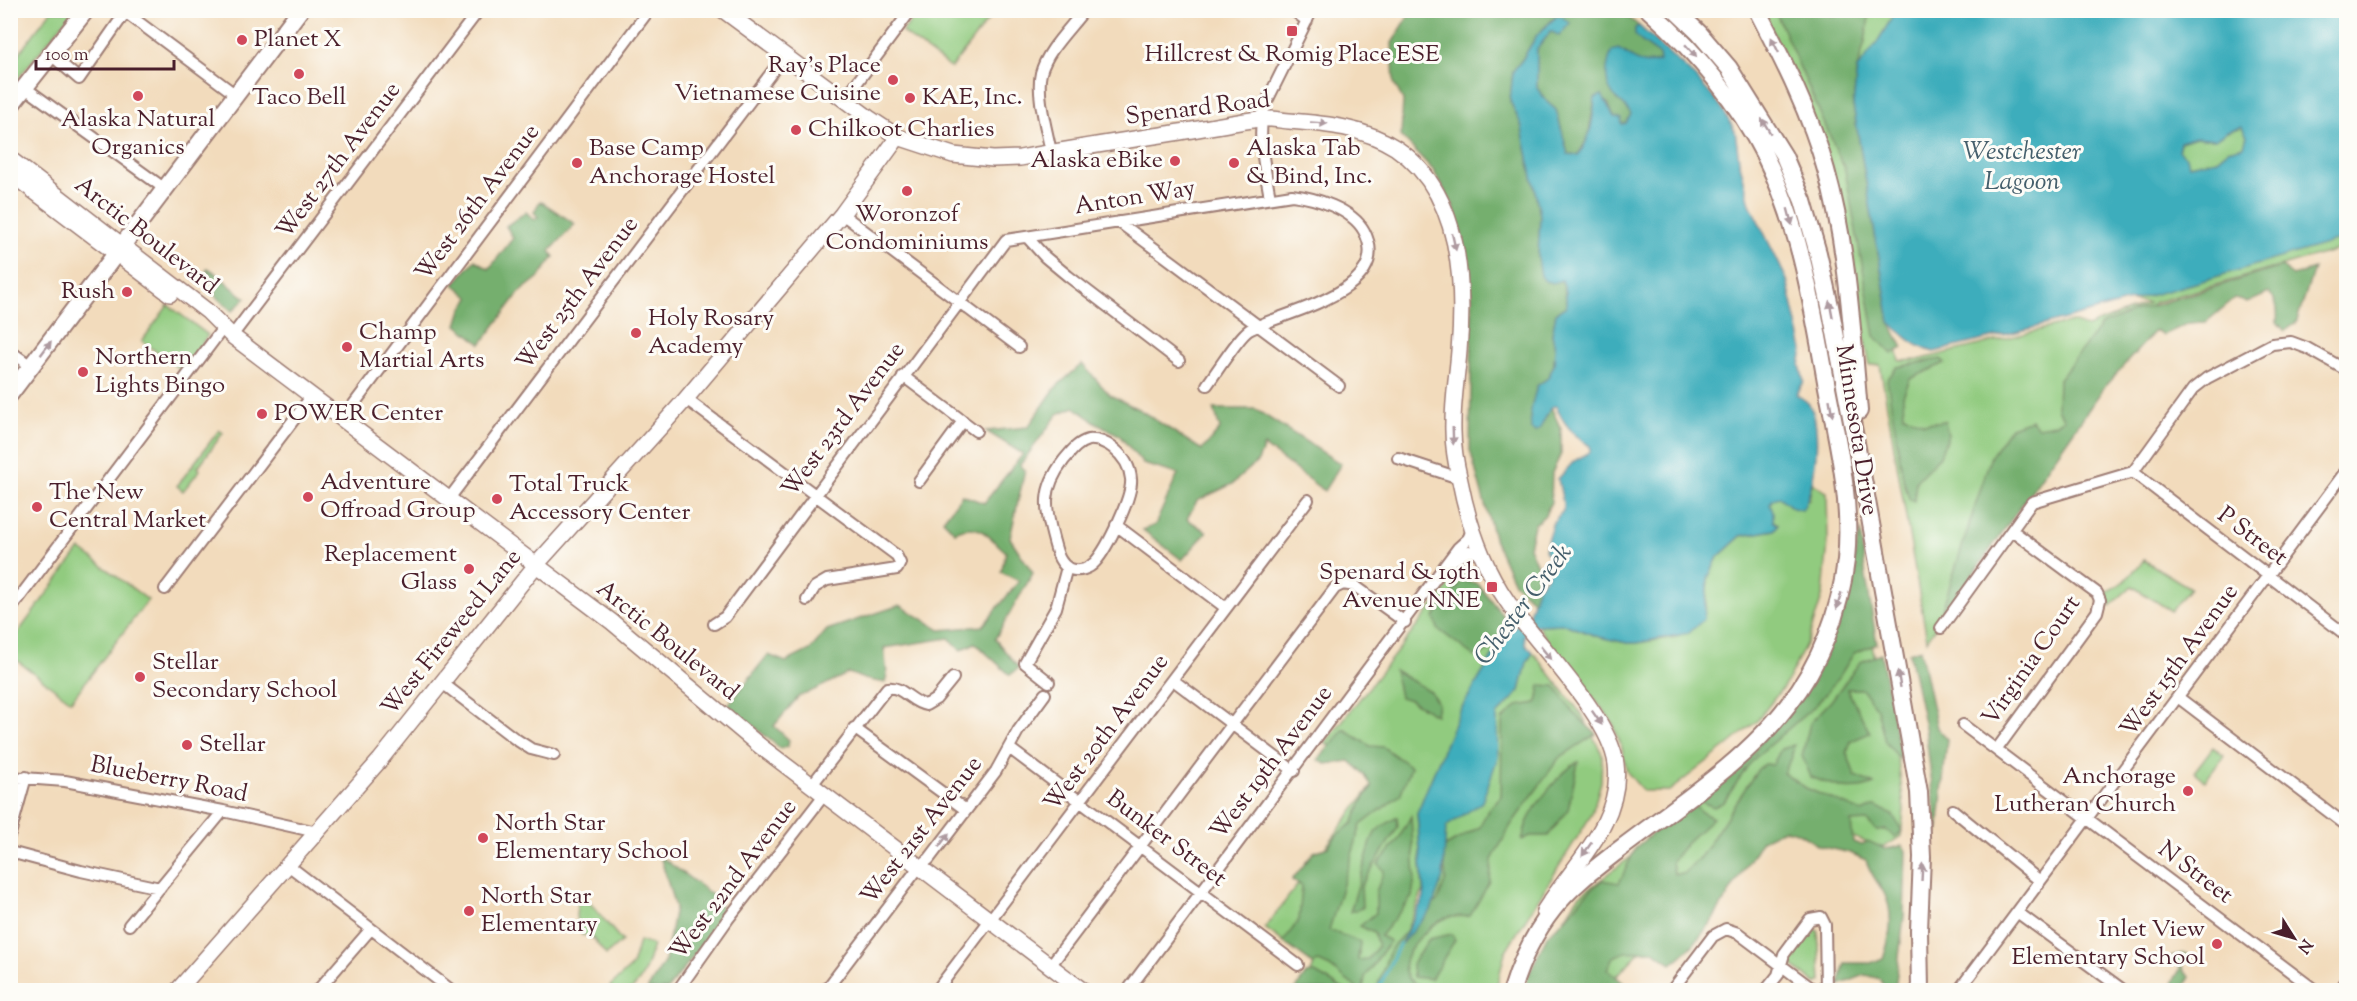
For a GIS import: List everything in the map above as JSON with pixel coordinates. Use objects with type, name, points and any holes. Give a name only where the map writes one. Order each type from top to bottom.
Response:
[{"type":"main road","points":[[10,106],[86,10]]},
{"type":"main road","points":[[10,394],[300,10]]},
{"type":"main road","name":"Spenard Road","points":[[723,10],[898,137],[945,152],[972,157],[1020,158],[1261,118],[1333,124],[1366,133],[1396,148],[1419,168],[1436,189],[1453,238],[1460,280],[1461,325],[1453,432],[1465,507],[1482,554],[1505,598],[1605,730],[1614,754],[1617,776],[1614,798],[1605,822],[1555,894],[1538,922],[1526,951]]},
{"type":"main road","name":"Minnesota Drive","points":[[1512,990],[1526,951],[1556,906],[1578,883],[1738,757],[1766,732],[1788,706],[1810,672],[1832,623],[1841,591],[1846,559],[1848,518],[1844,478],[1807,280],[1788,207],[1765,155],[1739,111],[1680,38],[1649,10]]},
{"type":"main road","name":"Minnesota Drive","points":[[1675,10],[1699,33],[1729,68],[1784,156],[1799,192],[1818,253],[1865,490],[1919,792],[1922,857],[1919,930],[1920,990]]},
{"type":"main road","points":[[1757,10],[1814,132],[1835,204],[1852,332],[1865,490]]},
{"type":"main road","name":"West Fireweed Lane","points":[[178,990],[380,760],[536,565],[686,399],[842,214],[898,137]]},
{"type":"main road","name":"Arctic Boulevard","points":[[10,159],[202,318],[228,332],[311,397],[612,622],[811,786],[1082,990]]},
{"type":"main road","name":"Arctic Boulevard","points":[[10,173],[119,250]]},
{"type":"main road","points":[[1912,990],[1919,930]]},
{"type":"street","name":"West 27th Avenue","points":[[10,610],[479,10]]},
{"type":"street","name":"West 26th Avenue","points":[[342,420],[649,10]]},
{"type":"street","points":[[844,100],[910,10]]},
{"type":"street","points":[[1051,152],[1040,76],[1053,51],[1084,10]]},
{"type":"street","points":[[1270,198],[1260,133],[1261,118],[1265,105],[1309,16],[1293,10]]},
{"type":"street","points":[[50,54],[79,79],[126,11],[236,95]]},
{"type":"street","name":"West 25th Avenue","points":[[448,500],[784,56]]},
{"type":"street","points":[[24,87],[165,189]]},
{"type":"street","name":"Anton Way","points":[[1006,240],[1270,198],[1301,196],[1345,213],[1361,226],[1366,235],[1368,260],[1364,269],[1347,288],[1300,311],[1247,331],[1207,385]]},
{"type":"street","points":[[842,214],[1019,346]]},
{"type":"street","points":[[1119,222],[1339,386]]},
{"type":"street","points":[[1027,237],[1045,257],[1068,276],[1179,361]]},
{"type":"street","name":"West 23rd Avenue","points":[[714,624],[725,617],[1006,240]]},
{"type":"street","points":[[1941,628],[2032,502],[2133,472],[2193,389],[2207,378],[2272,344],[2291,342],[2307,348],[2346,370]]},
{"type":"street","points":[[10,351],[32,366]]},
{"type":"street","points":[[903,376],[976,431]]},
{"type":"street","points":[[165,589],[311,397]]},
{"type":"street","points":[[686,399],[896,555],[900,563],[897,569],[827,580],[815,587],[807,600]]},
{"type":"street","points":[[919,481],[963,421]]},
{"type":"street","points":[[1093,439],[1103,442],[1116,450],[1127,463],[1131,479],[1130,489],[1116,525],[1100,556],[1092,565],[1082,570],[1067,567],[1059,557],[1049,521],[1047,495],[1055,473],[1075,447],[1084,441],[1093,439]]},
{"type":"street","points":[[1398,458],[1459,478]]},
{"type":"street","name":"West 15th Avenue","points":[[1959,990],[2089,819],[2346,471]]},
{"type":"street","name":"P Street","points":[[2133,472],[2346,635]]},
{"type":"street","name":"West 20th Avenue","points":[[937,990],[1308,500]]},
{"type":"street","points":[[1116,525],[1226,608]]},
{"type":"street","name":"West 19th Avenue","points":[[1128,990],[1294,771],[1458,548],[1468,540],[1473,528]]},
{"type":"street","name":"Virginia Court","points":[[1997,749],[2097,612],[2100,600],[2097,593],[2013,531]]},
{"type":"street","points":[[1450,561],[1468,551],[1482,554]]},
{"type":"street","points":[[1049,682],[1025,663],[1056,608],[1067,567]]},
{"type":"street","points":[[1050,966],[1335,588],[1343,584],[1355,586],[1405,622]]},
{"type":"street","name":"West 22nd Avenue","points":[[811,786],[884,691],[890,687],[926,705],[936,699],[953,678]]},
{"type":"street","points":[[1173,681],[1294,771]]},
{"type":"street","points":[[441,682],[531,749],[554,755]]},
{"type":"street","name":"West 21st Avenue","points":[[826,990],[996,771],[1045,694]]},
{"type":"street","points":[[2179,698],[2346,825]]},
{"type":"street","name":"N Street","points":[[1963,724],[2315,990]]},
{"type":"street","points":[[854,729],[966,810]]},
{"type":"street","name":"Bunker Street","points":[[1009,748],[1298,965]]},
{"type":"street","name":"Blueberry Road","points":[[10,777],[65,781],[223,811],[317,832]]},
{"type":"street","points":[[10,834],[26,777]]},
{"type":"street","name":"West 22nd Avenue","points":[[678,990],[728,919],[824,795]]},
{"type":"street","points":[[1953,810],[2040,881]]},
{"type":"street","points":[[129,925],[223,811]]},
{"type":"street","points":[[10,852],[81,871],[160,888]]},
{"type":"street","points":[[288,866],[452,990]]},
{"type":"street","points":[[2017,912],[2122,990]]},
{"type":"street","points":[[1766,990],[1778,975],[1784,954],[1810,919],[1821,917],[1825,925],[1826,990]]},
{"type":"street","points":[[1672,990],[1713,936],[1726,929],[1738,933],[1814,990]]},
{"type":"street","points":[[318,990],[370,930]]},
{"type":"street","points":[[2339,990],[2346,980]]},
{"type":"green space","points":[[1620,10],[1639,26],[1635,29],[1641,41],[1659,54],[1660,61],[1650,64],[1642,63],[1626,53],[1616,99],[1627,107],[1631,114],[1626,123],[1621,124],[1614,118],[1608,103],[1595,98],[1588,138],[1578,155],[1568,154],[1556,110],[1537,88],[1537,49],[1551,31],[1563,29],[1569,24],[1562,17],[1556,16],[1537,35],[1513,71],[1510,101],[1521,123],[1540,215],[1538,258],[1559,278],[1565,289],[1566,297],[1566,306],[1556,313],[1552,334],[1555,348],[1554,365],[1548,378],[1537,386],[1546,417],[1551,407],[1561,429],[1561,454],[1552,473],[1551,502],[1545,515],[1534,525],[1529,547],[1538,567],[1537,589],[1533,601],[1514,583],[1495,541],[1470,450],[1472,297],[1454,207],[1433,170],[1401,136],[1403,100],[1394,83],[1392,43],[1412,11]]},
{"type":"green space","points":[[51,11],[73,11],[11,87],[11,64]]},
{"type":"green space","points":[[919,11],[995,11],[951,68],[902,32]]},
{"type":"green space","points":[[1764,11],[1890,11],[1892,18],[1876,44],[1853,105],[1890,322],[1900,361],[1918,360],[2072,322],[2087,327],[2149,303],[2107,298],[2346,224],[2346,249],[2153,303],[1927,640],[1880,365],[1870,365],[1842,201]]},
{"type":"green space","points":[[1775,11],[1816,11],[1835,17],[1842,11],[1870,11],[1865,42],[1857,69],[1853,105],[1890,322],[1903,348],[1892,354],[1875,336],[1845,170]]},
{"type":"green space","points":[[2242,127],[2247,136],[2244,146],[2228,150],[2217,159],[2189,165],[2178,151],[2180,142],[2196,137],[2215,139],[2227,131]]},
{"type":"green space","points":[[540,201],[575,224],[550,251],[554,257],[539,277],[520,292],[481,344],[457,325],[462,309],[470,298],[454,284],[475,260],[489,269],[513,238],[506,226],[526,212],[534,220],[538,217],[534,212]]},
{"type":"green space","points":[[2281,267],[2293,276],[2314,269],[2296,323],[2285,331],[2277,322],[2276,306],[2269,293],[2247,303],[2235,298],[2206,322],[2189,323],[2164,335],[2156,330],[2105,386],[1950,607],[1942,610],[1991,456],[2011,427],[2031,420],[2038,427],[2055,424],[2064,419],[2057,409],[2058,380],[2101,325],[2135,311]]},
{"type":"green space","points":[[208,268],[246,298],[232,311],[215,296],[217,283],[206,271]]},
{"type":"green space","points":[[168,305],[208,335],[182,371],[142,341]]},
{"type":"green space","points":[[1941,359],[1945,363],[1910,379],[1903,396],[1904,415],[1924,423],[1945,421],[1948,435],[1940,456],[1916,481],[1914,501],[1909,499],[1903,478],[1887,380],[1897,367]]},
{"type":"green space","points":[[1082,364],[1110,395],[1140,410],[1202,450],[1220,429],[1214,409],[1255,409],[1341,464],[1324,491],[1264,446],[1258,461],[1232,484],[1197,501],[1187,519],[1207,532],[1182,560],[1143,530],[1155,525],[1178,474],[1143,464],[1119,435],[1074,407],[1058,414],[1020,465],[1025,470],[1010,538],[1033,573],[995,639],[1019,668],[1010,675],[975,643],[961,650],[949,638],[884,648],[887,674],[885,683],[849,673],[799,696],[774,726],[789,740],[788,746],[781,749],[728,705],[768,655],[786,662],[810,650],[827,630],[900,605],[940,630],[983,626],[1019,581],[1001,572],[1006,552],[989,536],[971,528],[955,532],[943,520],[962,495],[984,503],[1023,454],[986,431],[1028,427],[1056,387]]},
{"type":"green space","points":[[219,430],[223,433],[198,467],[200,470],[183,491],[177,486]]},
{"type":"green space","points":[[1812,483],[1827,492],[1828,542],[1823,594],[1808,640],[1787,682],[1757,721],[1669,791],[1643,791],[1627,772],[1622,748],[1612,721],[1537,625],[1564,624],[1599,637],[1627,643],[1676,637],[1706,608],[1708,578],[1718,557],[1741,536],[1774,530],[1778,524],[1773,521],[1770,504],[1773,498],[1779,497],[1793,508],[1809,500]]},
{"type":"green space","points":[[1860,530],[1877,644],[1854,653],[1839,677],[1817,704],[1747,767],[1724,802],[1714,807],[1704,803],[1697,797],[1754,753],[1844,607]]},
{"type":"green space","points":[[80,549],[148,600],[71,701],[11,656],[11,642]]},
{"type":"green space","points":[[2144,560],[2190,588],[2171,611],[2132,586],[2110,606],[2106,592],[2124,582]]},
{"type":"green space","points":[[1462,569],[1506,634],[1459,712],[1417,813],[1423,891],[1401,943],[1431,910],[1446,817],[1497,743],[1497,715],[1520,691],[1527,662],[1533,652],[1582,715],[1602,754],[1601,782],[1592,814],[1505,952],[1496,990],[1304,990],[1314,965],[1265,928],[1376,780],[1325,743]]},
{"type":"green space","points":[[1462,581],[1477,583],[1508,622],[1491,650],[1475,657],[1438,629],[1434,617]]},
{"type":"green space","points":[[1869,631],[1899,767],[1904,810],[1901,836],[1883,848],[1776,810],[1603,990],[1534,990],[1545,948],[1579,896],[1640,850]]},
{"type":"green space","points":[[1920,649],[1937,728],[1947,739],[1938,834],[1925,727],[1909,653]]},
{"type":"green space","points":[[1881,654],[1901,760],[1885,742],[1877,709],[1862,689],[1847,689],[1870,733],[1851,741],[1847,753],[1855,776],[1874,784],[1849,789],[1811,777],[1802,756],[1810,723],[1831,701],[1860,662]]},
{"type":"green space","points":[[1394,670],[1431,692],[1438,704],[1436,715],[1400,697]]},
{"type":"green space","points":[[1540,685],[1555,686],[1574,713],[1596,734],[1559,758],[1511,825],[1492,860],[1490,881],[1470,916],[1446,918],[1430,928],[1414,944],[1405,962],[1405,971],[1411,981],[1425,988],[1421,990],[1379,990],[1378,985],[1390,949],[1438,900],[1446,879],[1442,848],[1480,827],[1488,810],[1501,796],[1502,720],[1517,706],[1537,703]]},
{"type":"green space","points":[[1344,729],[1370,746],[1383,747],[1411,767],[1400,795],[1361,825],[1329,930],[1360,942],[1358,960],[1368,959],[1378,946],[1374,933],[1360,926],[1376,913],[1376,892],[1384,871],[1378,864],[1398,840],[1411,816],[1415,876],[1412,897],[1380,936],[1390,941],[1365,977],[1363,990],[1359,990],[1330,967],[1319,962],[1313,964],[1283,942],[1299,920],[1302,886],[1292,880],[1314,852],[1328,847],[1337,835],[1353,823],[1362,802],[1372,787],[1364,774],[1350,761],[1326,764],[1318,760]]},
{"type":"green space","points":[[1794,745],[1791,760],[1783,773],[1806,788],[1862,812],[1876,806],[1893,815],[1902,831],[1895,837],[1886,830],[1877,831],[1867,821],[1851,822],[1853,842],[1862,845],[1868,841],[1885,849],[1902,846],[1906,851],[1904,916],[1895,990],[1886,990],[1880,979],[1865,975],[1839,985],[1845,963],[1871,963],[1883,958],[1888,942],[1890,917],[1887,900],[1866,860],[1850,853],[1819,846],[1797,832],[1785,829],[1762,840],[1710,924],[1692,946],[1672,964],[1654,951],[1626,952],[1613,957],[1607,969],[1626,985],[1622,990],[1525,990],[1528,976],[1547,936],[1602,880],[1619,883],[1636,847],[1692,801],[1701,812],[1713,818],[1687,842],[1672,861],[1674,874],[1683,874],[1701,856],[1758,769],[1765,764],[1773,764],[1781,749]]},
{"type":"green space","points":[[2213,747],[2224,756],[2205,781],[2194,772]]},
{"type":"green space","points":[[1578,762],[1568,810],[1548,836],[1530,836],[1522,840],[1527,823],[1543,797],[1564,772]]},
{"type":"green space","points":[[1397,817],[1398,827],[1361,886],[1362,908],[1350,912],[1372,839],[1376,831]]},
{"type":"green space","points":[[660,856],[715,897],[725,916],[667,990],[647,990],[665,961],[675,907]]},
{"type":"green space","points":[[586,898],[622,941],[606,955],[591,936],[582,935],[576,917],[577,905]]},
{"type":"green space","points":[[1812,928],[1818,931],[1821,981],[1816,984],[1789,963],[1788,958]]},
{"type":"green space","points":[[1452,934],[1455,940],[1431,979],[1413,977],[1412,964],[1429,939]]},
{"type":"green space","points":[[639,941],[653,945],[643,975],[631,990],[613,990],[610,986],[632,966]]},
{"type":"green space","points":[[2185,953],[2192,957],[2182,962],[2184,971],[2190,977],[2182,988],[2168,990],[2181,968],[2171,956]]},
{"type":"green space","points":[[1315,973],[1345,990],[1295,990],[1306,974]]},
{"type":"water","name":"Westchester Lagoon","points":[[1890,11],[2346,11],[2346,238],[2036,327],[1934,352],[1921,347],[1890,322],[1853,105],[1857,69],[1892,18]],"holes":[[[2242,127],[2247,136],[2244,146],[2228,150],[2217,159],[2189,165],[2187,157],[2178,151],[2180,142],[2196,137],[2215,139],[2227,131]]]},
{"type":"water","points":[[1557,16],[1570,23],[1559,36],[1551,31],[1537,49],[1537,88],[1556,110],[1568,154],[1578,155],[1586,142],[1595,98],[1602,95],[1614,117],[1621,118],[1622,124],[1626,123],[1631,114],[1610,90],[1607,70],[1612,51],[1618,49],[1643,63],[1660,61],[1659,54],[1635,35],[1635,28],[1639,26],[1695,77],[1720,105],[1735,131],[1739,160],[1750,204],[1787,280],[1803,350],[1800,365],[1804,382],[1796,394],[1808,403],[1816,425],[1814,473],[1807,501],[1802,510],[1793,508],[1779,497],[1773,499],[1770,504],[1773,521],[1778,525],[1774,530],[1741,536],[1718,557],[1708,578],[1704,619],[1689,633],[1627,643],[1599,637],[1564,624],[1537,625],[1524,636],[1525,644],[1533,652],[1527,662],[1520,691],[1497,715],[1498,757],[1482,802],[1446,827],[1443,877],[1431,910],[1400,945],[1424,897],[1417,813],[1459,712],[1506,634],[1529,614],[1537,589],[1548,574],[1550,561],[1545,550],[1548,537],[1553,522],[1563,511],[1558,479],[1574,461],[1590,452],[1590,446],[1570,429],[1556,406],[1551,407],[1539,430],[1535,432],[1531,429],[1530,411],[1537,386],[1548,378],[1554,365],[1555,348],[1552,334],[1556,313],[1566,306],[1566,292],[1562,280],[1553,283],[1545,281],[1541,276],[1538,258],[1540,215],[1521,124],[1510,101],[1513,71],[1537,35]]},
{"type":"waterway","name":"Chester Creek","points":[[1378,990],[1400,943]]},
{"type":"place","name":"Hillcrest & Romig Place ESE","points":[[1292,31]]},
{"type":"place","name":"Planet X","points":[[242,40]]},
{"type":"place","name":"Taco Bell","points":[[299,74]]},
{"type":"place","name":"Ray's Place Vietnamese Cuisine","points":[[893,80]]},
{"type":"place","name":"Alaska Natural Organics","points":[[138,96]]},
{"type":"place","name":"KAE, Inc.","points":[[910,98]]},
{"type":"place","name":"Chilkoot Charlies","points":[[796,130]]},
{"type":"place","name":"Alaska eBike","points":[[1175,161]]},
{"type":"place","name":"Base Camp Anchorage Hostel","points":[[577,163]]},
{"type":"place","name":"Alaska Tab & Bind, Inc.","points":[[1234,163]]},
{"type":"place","name":"Woronzof Condominiums","points":[[907,191]]},
{"type":"place","name":"Rush","points":[[127,292]]},
{"type":"place","name":"Holy Rosary Academy","points":[[636,333]]},
{"type":"place","name":"Champ Martial Arts","points":[[347,347]]},
{"type":"place","name":"Northern Lights Bingo","points":[[83,372]]},
{"type":"place","name":"POWER Center","points":[[262,414]]},
{"type":"place","name":"Adventure Offroad Group","points":[[308,497]]},
{"type":"place","name":"Total Truck Accessory Center","points":[[497,499]]},
{"type":"place","name":"The New Central Market","points":[[37,507]]},
{"type":"place","name":"Replacement Glass","points":[[469,569]]},
{"type":"place","name":"Spenard & 19th Avenue NNE","points":[[1492,587]]},
{"type":"place","name":"Stellar Secondary School","points":[[140,677]]},
{"type":"place","name":"Stellar","points":[[187,745]]},
{"type":"place","name":"Anchorage Lutheran Church","points":[[2188,791]]},
{"type":"place","name":"North Star Elementary School","points":[[483,838]]},
{"type":"place","name":"North Star Elementary","points":[[469,911]]},
{"type":"place","name":"Inlet View Elementary School","points":[[2217,944]]}]
